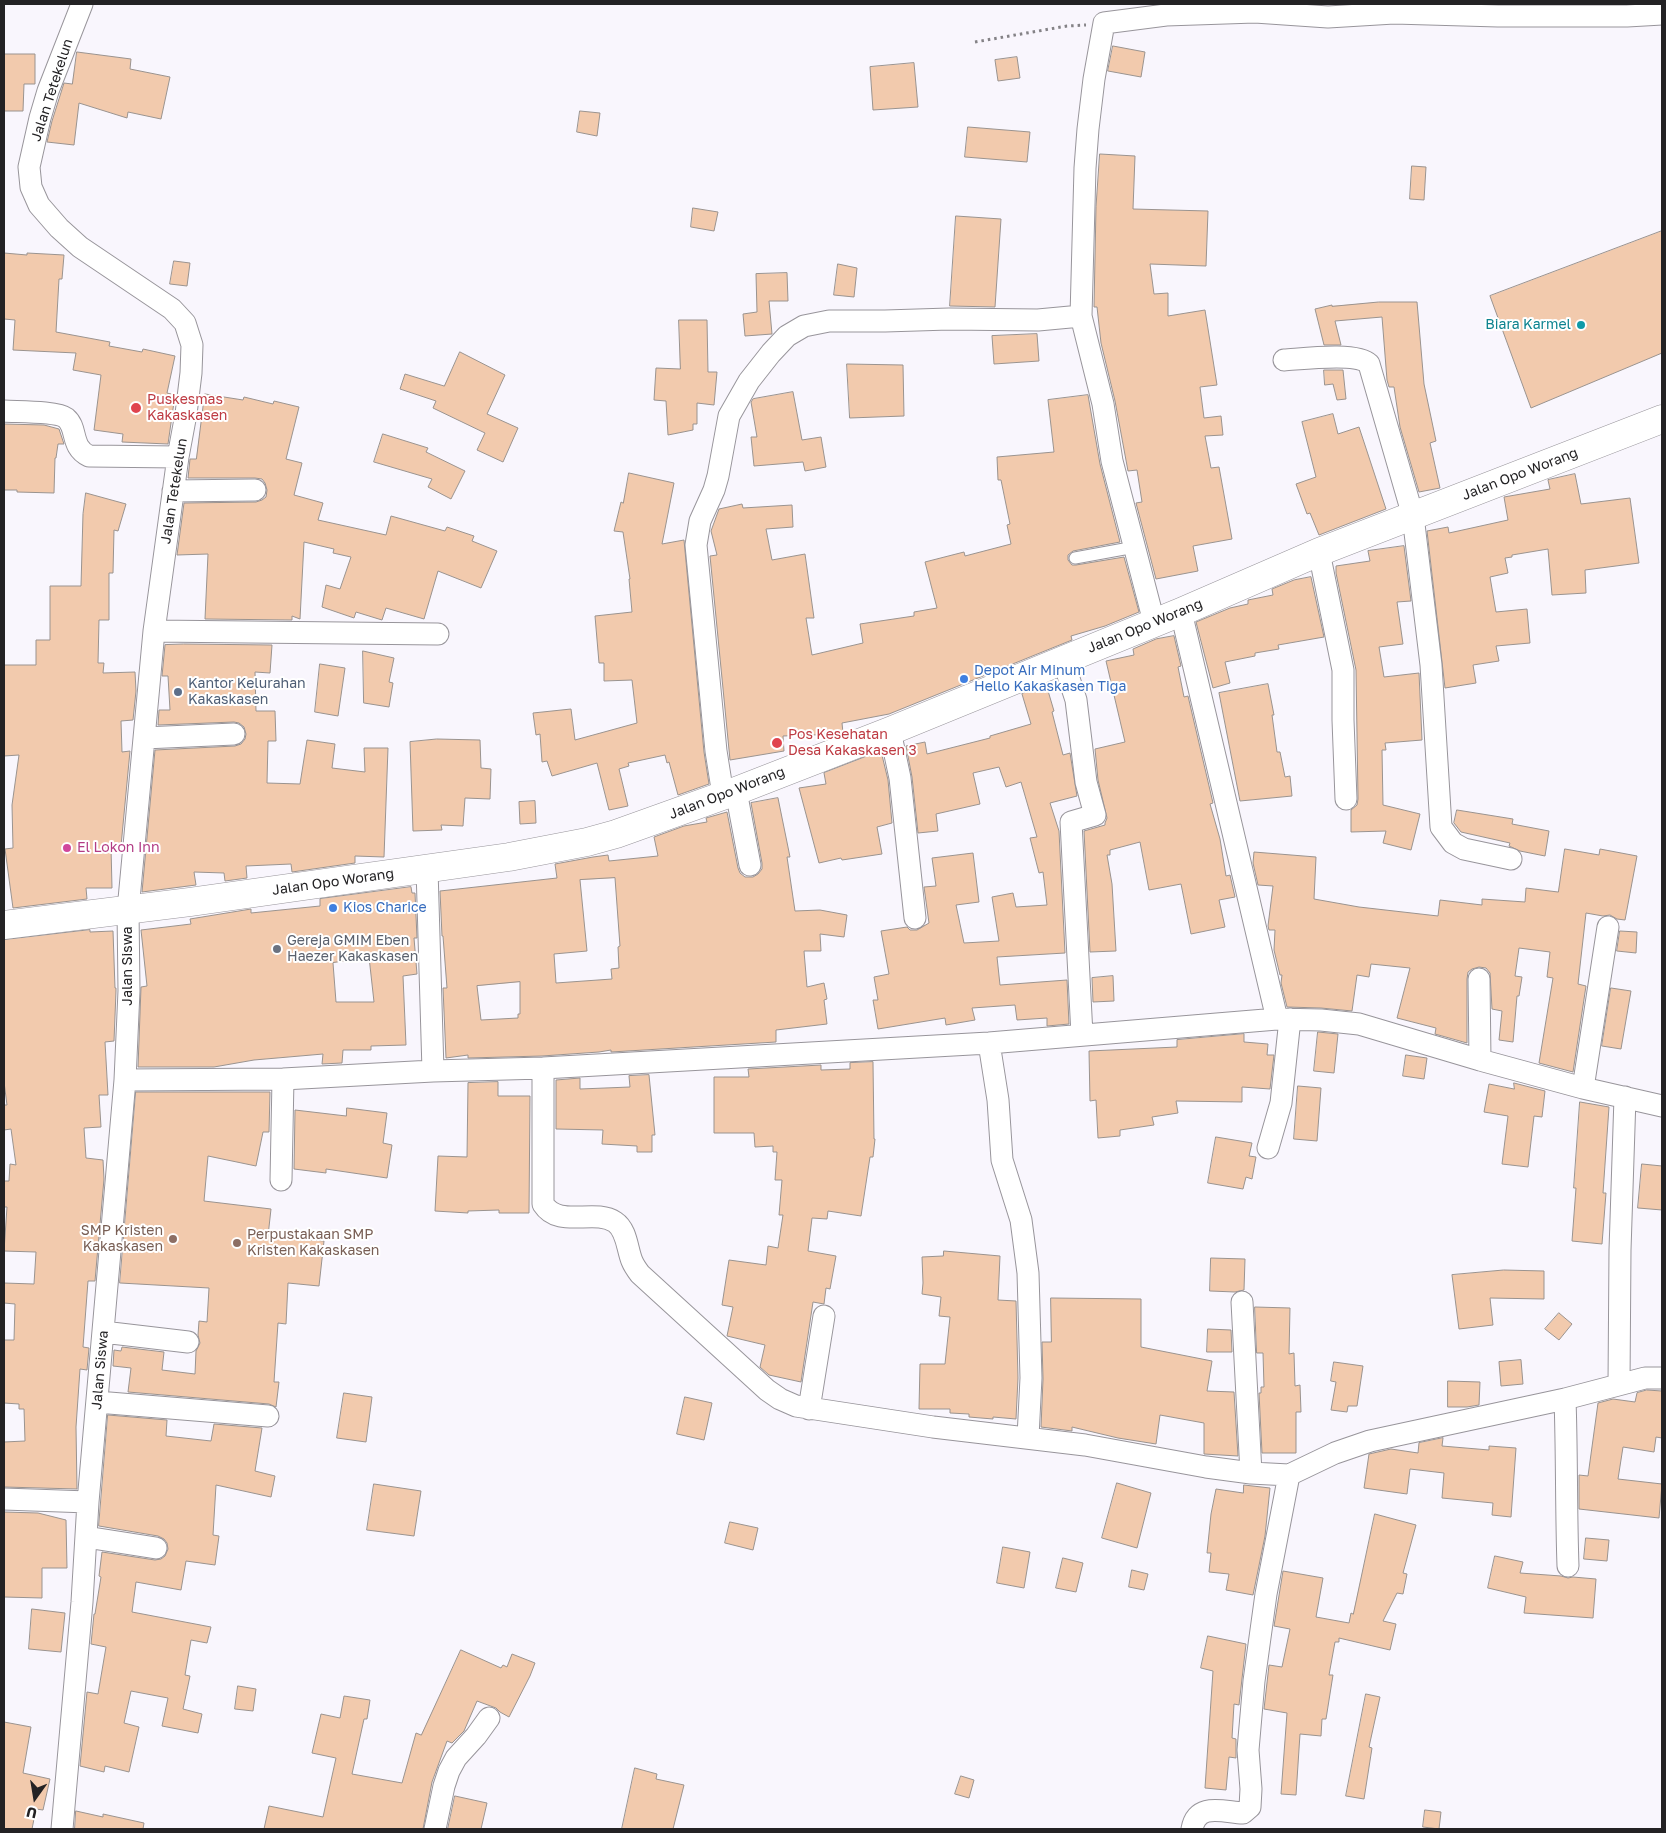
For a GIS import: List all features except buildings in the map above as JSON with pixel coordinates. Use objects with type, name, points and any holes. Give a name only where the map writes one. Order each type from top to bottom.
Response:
[{"type":"street","name":"Jalan Tetekelun","points":[[82,4],[48,91],[38,124],[29,167],[31,187],[39,205],[59,228],[80,247],[172,309],[185,323],[192,345],[191,373],[154,631],[128,910]]},
{"type":"street","points":[[1154,622],[1112,462],[1103,404],[1081,316],[1085,168],[1088,129],[1094,79],[1104,23],[1164,9],[1328,17],[1394,8],[1498,16],[1627,16],[1662,14]]},
{"type":"street","points":[[750,865],[716,751],[696,545],[700,521],[718,476],[729,416],[749,380],[787,336],[804,326],[829,321],[1038,320],[1081,316]]},
{"type":"street","points":[[1284,360],[1348,358],[1365,361],[1369,364],[1412,516],[1431,665],[1441,827],[1453,843],[1464,849],[1511,859]]},
{"type":"street","points":[[4,412],[38,412],[65,417],[71,424],[79,448],[82,453],[88,456],[178,457]]},
{"type":"street","name":"Jalan Opo Worang","points":[[4,925],[128,910],[509,857],[587,842],[616,834],[890,731],[1181,612],[1319,552],[1662,419]]},
{"type":"street","points":[[173,491],[255,490]]},
{"type":"street","points":[[1319,552],[1343,670],[1346,799]]},
{"type":"street","points":[[1181,612],[1283,1019],[1280,1103],[1268,1148]]},
{"type":"street","points":[[154,631],[438,634]]},
{"type":"street","points":[[1064,660],[1076,700],[1086,782],[1095,815],[1071,822],[1082,1035]]},
{"type":"street","points":[[890,731],[900,778],[915,918]]},
{"type":"street","points":[[144,738],[234,734]]},
{"type":"street","points":[[427,868],[433,1071]]},
{"type":"street","name":"Jalan Siswa","points":[[62,1829],[125,1080],[129,991],[128,910]]},
{"type":"street","points":[[1583,1088],[1608,927]]},
{"type":"street","points":[[1480,979],[1480,1060]]},
{"type":"street","points":[[125,1080],[283,1079],[433,1071],[543,1068],[989,1043],[1283,1019],[1359,1024],[1583,1088],[1662,1106]]},
{"type":"street","points":[[989,1043],[998,1100],[1002,1160],[1021,1220],[1027,1264],[1031,1378],[1028,1437]]},
{"type":"street","points":[[543,1068],[543,1204],[547,1211],[556,1216],[600,1218],[615,1222],[622,1229],[633,1262],[640,1274],[767,1390],[780,1399],[796,1406],[933,1427],[1084,1445],[1206,1467],[1252,1473],[1289,1475],[1335,1453],[1370,1441],[1565,1399],[1645,1378],[1662,1378]]},
{"type":"street","points":[[281,1180],[283,1079]]},
{"type":"street","points":[[1619,1384],[1620,1250],[1625,1097]]},
{"type":"street","points":[[1242,1302],[1252,1473]]},
{"type":"street","points":[[809,1409],[824,1316]]},
{"type":"street","points":[[103,1332],[188,1342]]},
{"type":"street","points":[[1565,1399],[1568,1566]]},
{"type":"street","points":[[97,1402],[268,1416]]},
{"type":"street","points":[[1192,1829],[1193,1821],[1197,1816],[1208,1811],[1243,1813],[1250,1807],[1251,1789],[1248,1750],[1254,1681],[1266,1594],[1289,1475]]},
{"type":"street","points":[[4,1499],[88,1502]]},
{"type":"street","points":[[86,1537],[156,1548]]},
{"type":"street","points":[[436,1829],[449,1772],[456,1758],[489,1718]]},
{"type":"lane","points":[[1075,558],[1135,547]]},
{"type":"path","points":[[974,42],[1067,26],[1104,23]]},
{"type":"place","name":"Biara Karmel","points":[[1581,325]]},
{"type":"place","name":"Puskesmas Kakaskasen","points":[[136,408]]},
{"type":"place","name":"Depot Air Minum Hello Kakaskasen Tiga","points":[[964,679]]},
{"type":"place","name":"Kantor Kelurahan Kakaskasen","points":[[178,692]]},
{"type":"place","name":"Pos Kesehatan Desa Kakaskasen 3","points":[[777,743]]},
{"type":"place","name":"El Lokon Inn","points":[[67,848]]},
{"type":"place","name":"Kios Charice","points":[[333,908]]},
{"type":"place","name":"Gereja GMIM Eben Haezer Kakaskasen","points":[[277,949]]},
{"type":"place","name":"SMP Kristen Kakaskasen","points":[[173,1239]]},
{"type":"place","name":"Perpustakaan SMP Kristen Kakaskasen","points":[[237,1243]]}]
